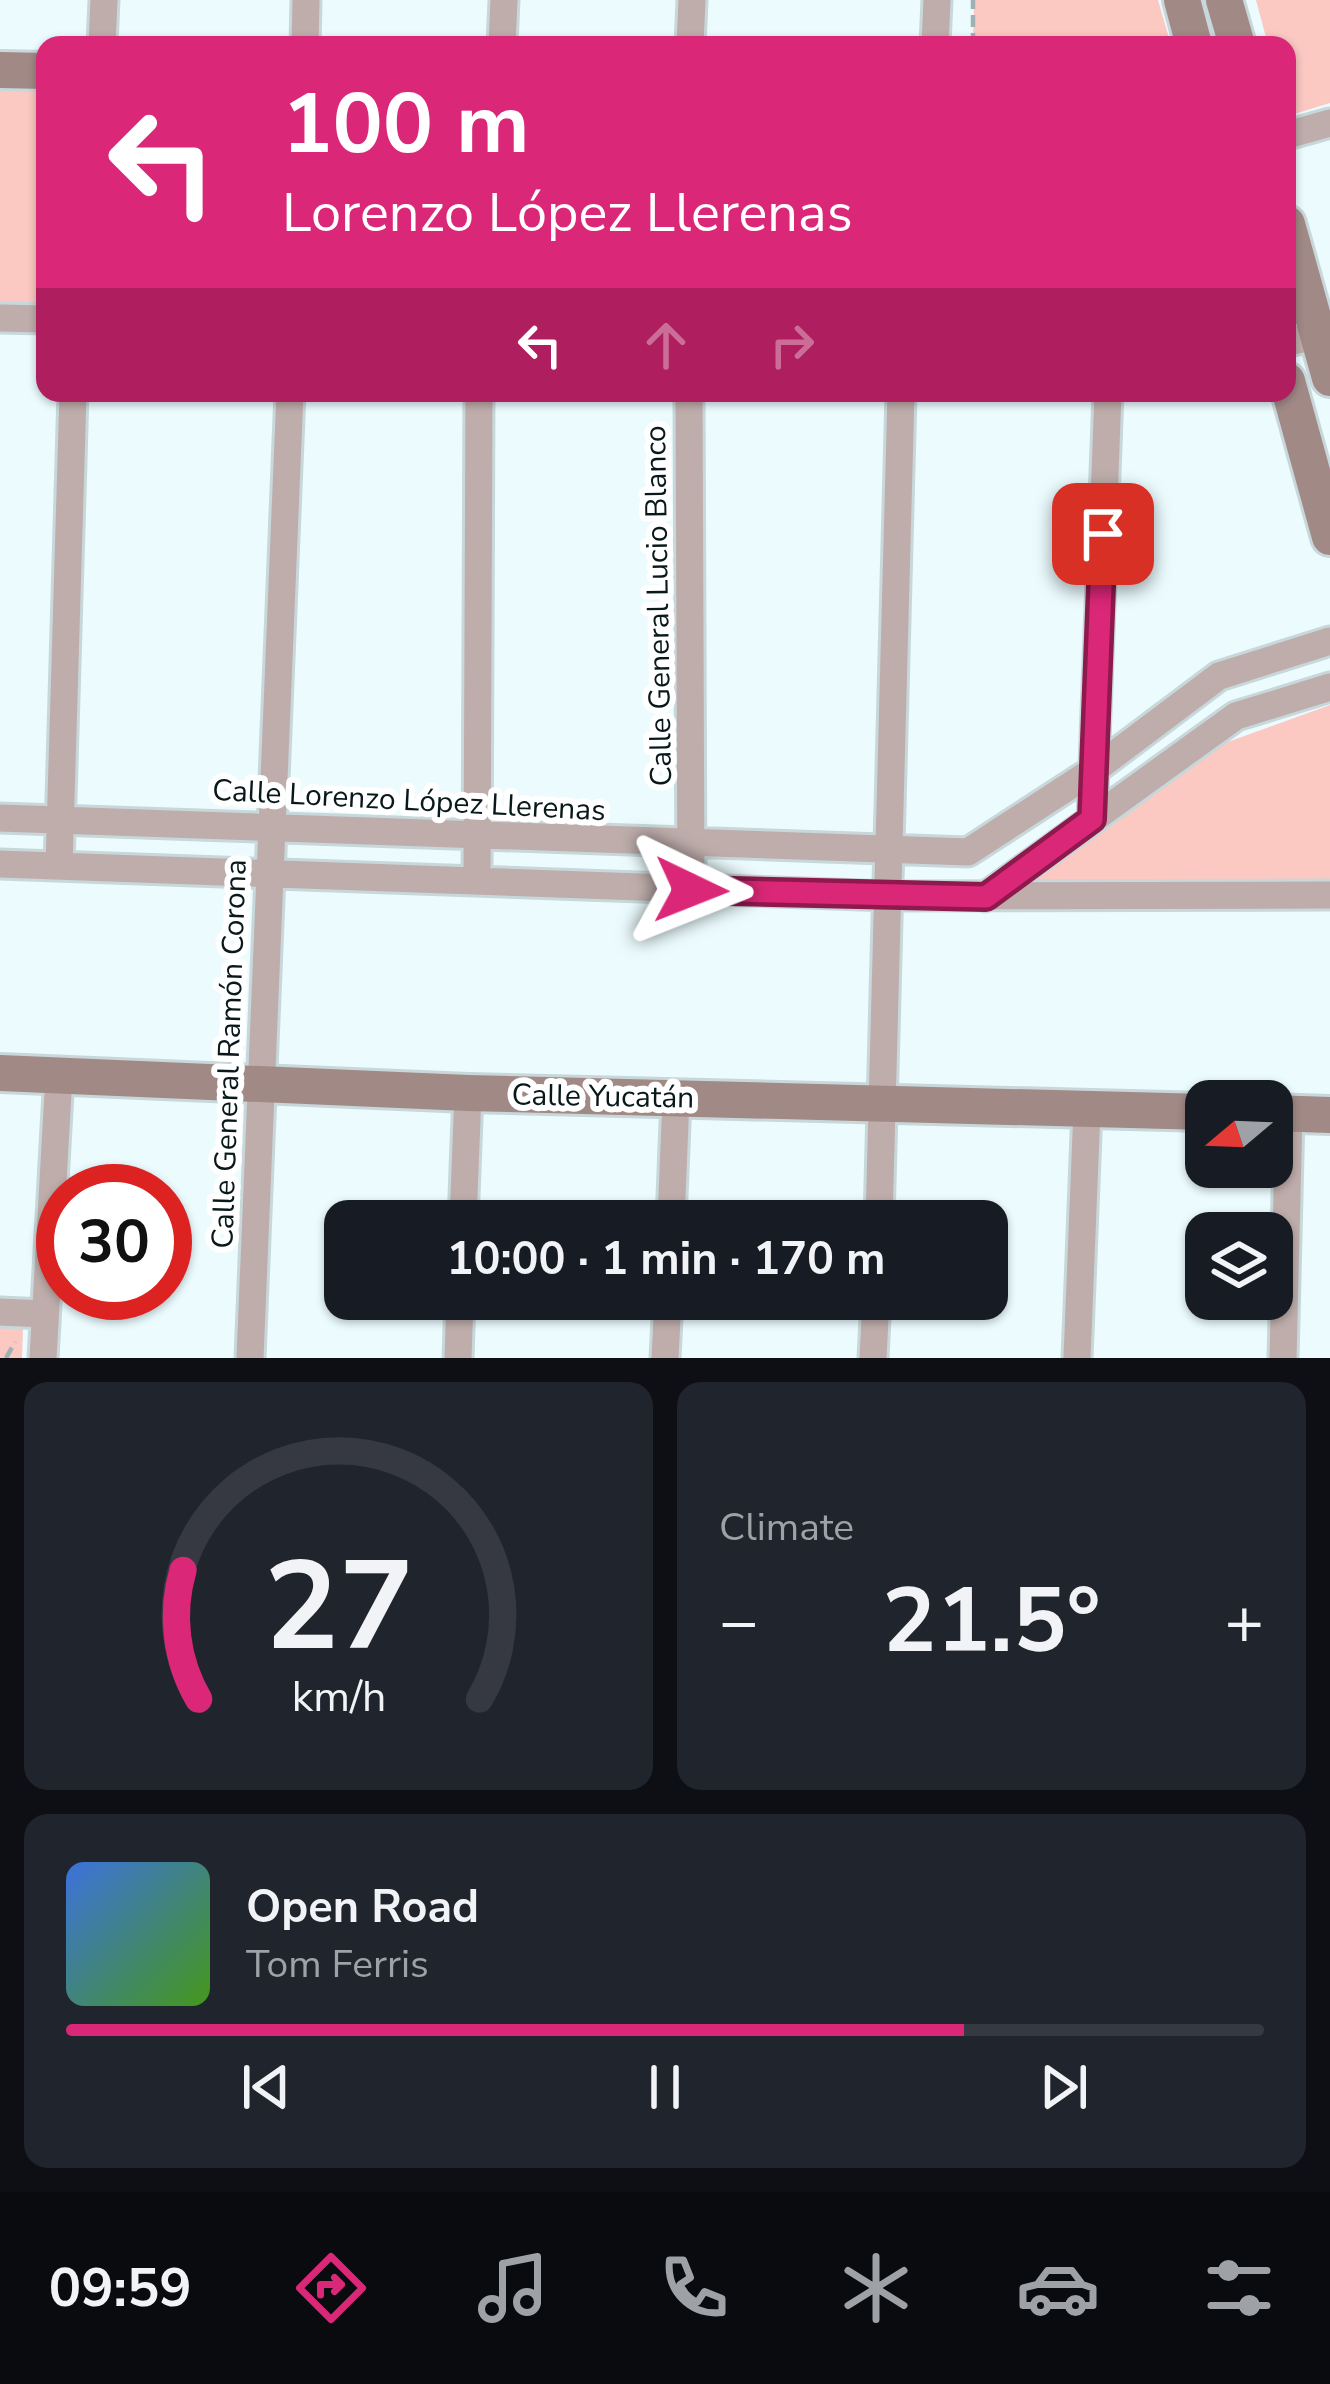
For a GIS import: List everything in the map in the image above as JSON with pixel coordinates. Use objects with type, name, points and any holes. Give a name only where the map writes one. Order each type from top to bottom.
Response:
[{"type":"street","points":[[102,36],[104,0]]},
{"type":"street","points":[[304,36],[306,0]]},
{"type":"street","points":[[502,36],[504,0]]},
{"type":"street","points":[[690,36],[692,0]]},
{"type":"street","points":[[935,36],[937,0]]},
{"type":"street","points":[[1182,0],[1192,36]]},
{"type":"street","points":[[1224,0],[1234,36]]},
{"type":"street","points":[[0,70],[36,71]]},
{"type":"street","points":[[1296,132],[1330,123]]},
{"type":"street","points":[[1296,289],[1303,339],[1330,378]]},
{"type":"street","points":[[0,318],[36,319]]},
{"type":"street","points":[[59,866],[73,402]]},
{"type":"street","name":"Calle General Ramón Corona","points":[[250,1358],[290,402]]},
{"type":"street","points":[[477,881],[479,402]]},
{"type":"street","name":"Calle General Lucio Blanco","points":[[689,402],[691,890]]},
{"type":"street","points":[[880,1200],[902,402]]},
{"type":"street","points":[[1092,819],[1108,402]]},
{"type":"street","points":[[1293,402],[1330,537]]},
{"type":"street","name":"Calle Lorenzo López Llerenas","points":[[0,818],[272,825],[693,846],[968,852],[1094,770],[1220,676],[1330,640]]},
{"type":"street","points":[[986,897],[1236,716],[1330,687]]},
{"type":"street","points":[[0,864],[890,896],[1330,896]]},
{"type":"street","name":"Calle Yucatán","points":[[0,1073],[468,1093],[1185,1111]]},
{"type":"street","points":[[54,1164],[59,1075]]},
{"type":"street","points":[[464,1200],[468,1093]]},
{"type":"street","points":[[672,1200],[676,1098]]},
{"type":"street","points":[[1077,1358],[1087,1108]]},
{"type":"street","points":[[1293,1113],[1330,1115]]},
{"type":"street","points":[[1282,1188],[1283,1358]]},
{"type":"street","points":[[0,1312],[36,1314]]},
{"type":"street","points":[[43,1358],[45,1320]]},
{"type":"street","points":[[458,1358],[459,1320]]},
{"type":"street","points":[[665,1358],[667,1320]]},
{"type":"street","points":[[873,1358],[875,1320]]},
{"type":"path","points":[[973,36],[974,0]]},
{"type":"shaded area","points":[[974,0],[1158,0],[1168,36],[973,36]]},
{"type":"shaded area","points":[[1256,0],[1330,0],[1330,103],[1296,114],[1296,36],[1266,36]]},
{"type":"shaded area","points":[[0,90],[36,90],[36,308],[0,307]]},
{"type":"shaded area","points":[[1330,705],[1330,881],[1030,882],[1225,743]]},
{"type":"shaded area","points":[[0,1326],[23,1327],[22,1358],[0,1358]]},
{"type":"route","points":[[691,890],[986,897],[1092,819],[1103,534]]}]
